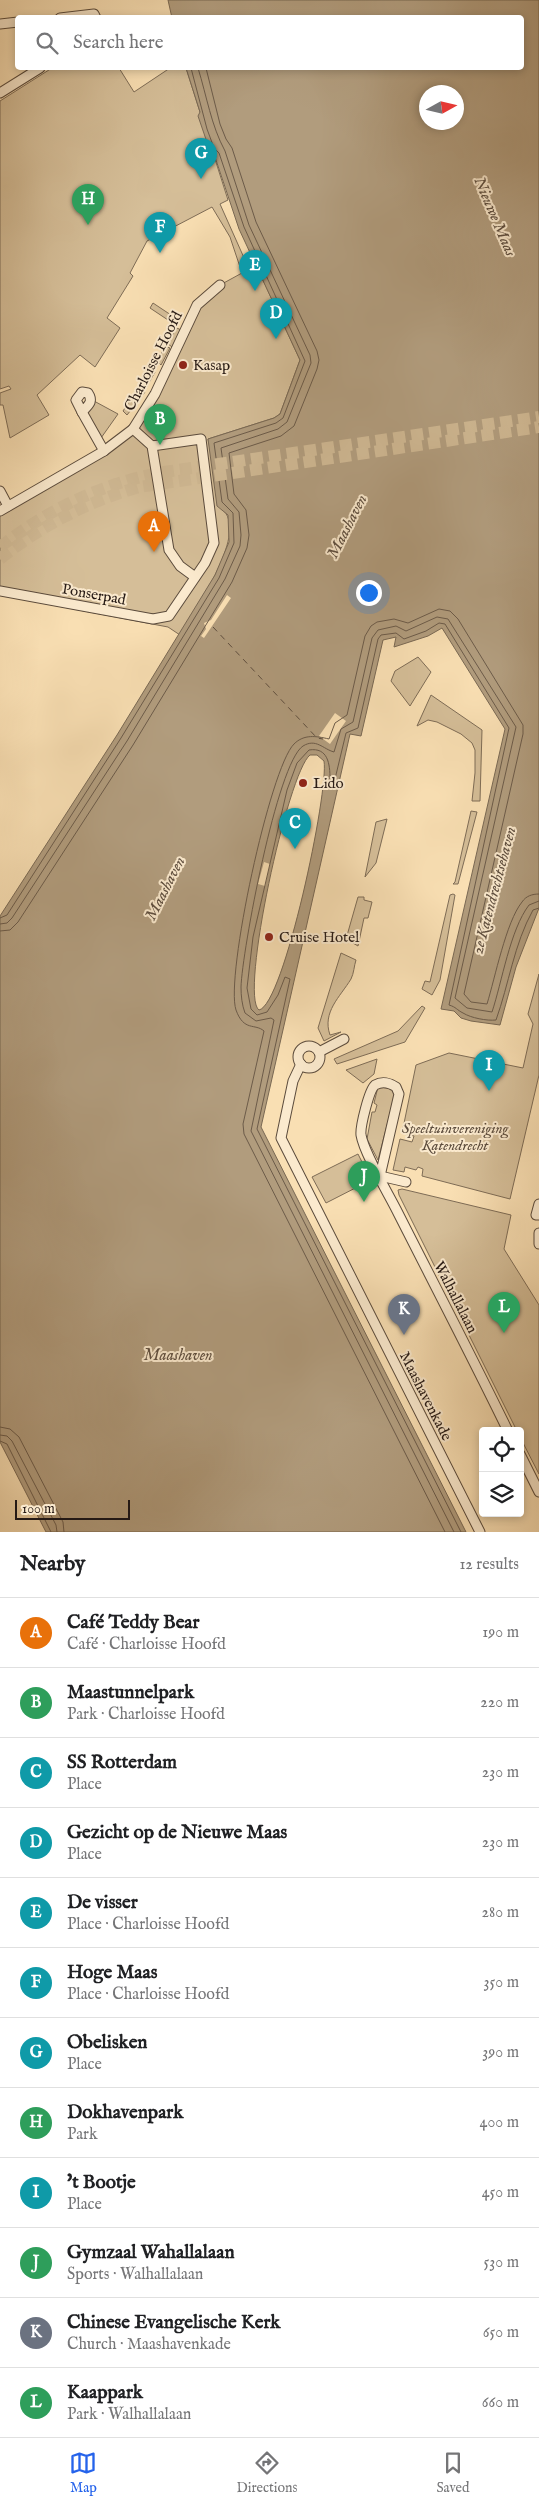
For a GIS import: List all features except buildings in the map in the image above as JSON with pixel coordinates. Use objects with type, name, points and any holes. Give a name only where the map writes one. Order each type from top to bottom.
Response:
[{"type":"street","points":[[0,24],[15,22]]},
{"type":"street","points":[[0,93],[37,70]]},
{"type":"street","name":"Charloisse Hoofd","points":[[0,491],[4,509],[104,450],[132,429],[154,394],[197,305],[220,285]]},
{"type":"street","points":[[82,412],[104,450]]},
{"type":"street","name":"Charloisse Hoofd","points":[[132,429],[152,446]]},
{"type":"street","points":[[200,439],[215,540],[208,559],[195,577],[180,566],[169,550],[152,446],[200,439]]},
{"type":"street","name":"Ponserpad","points":[[0,591],[153,619],[166,618],[181,608],[195,577]]},
{"type":"street","points":[[319,1052],[344,1039]]},
{"type":"street","points":[[314,1047],[319,1052],[320,1060],[316,1066],[308,1068],[302,1064],[298,1056],[303,1048],[314,1047]]},
{"type":"street","name":"Maashavenkade","points":[[302,1064],[293,1081],[281,1138],[480,1532]]},
{"type":"street","name":"Walhallalaan","points":[[380,1176],[399,1094],[396,1087],[386,1083],[376,1085],[370,1092],[361,1132],[380,1176],[506,1427]]},
{"type":"street","points":[[380,1176],[406,1182]]},
{"type":"street","points":[[538,1215],[539,1204]]},
{"type":"street","points":[[539,1233],[539,1244]]},
{"type":"street","points":[[524,1462],[539,1492]]},
{"type":"green space","points":[[49,70],[120,70],[134,92],[167,70],[187,70],[228,200],[220,204],[249,269],[256,265],[300,360],[280,414],[274,418],[208,439],[224,511],[229,523],[229,538],[216,573],[180,635],[168,627],[0,595],[0,511],[132,429],[191,316],[220,285],[242,273],[230,237],[212,207],[147,241],[130,273],[133,276],[107,318],[120,328],[95,367],[80,355],[37,395],[49,415],[10,438],[3,405],[0,405],[0,393],[11,389],[9,386],[0,389],[0,101]]},
{"type":"green space","points":[[153,303],[177,319],[174,324],[150,308]]},
{"type":"green space","points":[[177,328],[181,330],[172,347],[167,343]]},
{"type":"green space","points":[[165,346],[170,348],[161,365],[157,361]]},
{"type":"green space","points":[[151,370],[155,372],[146,388],[141,387]]},
{"type":"green space","points":[[138,388],[145,392],[127,415],[123,411]]},
{"type":"green space","points":[[94,401],[118,414],[101,438],[86,414]]},
{"type":"green space","points":[[418,657],[431,672],[410,706],[391,681],[395,671]]},
{"type":"green space","points":[[431,695],[482,730],[480,801],[472,801],[475,750],[472,743],[461,734],[437,722],[428,720],[417,726]]},
{"type":"green space","points":[[471,811],[477,812],[458,884],[453,884],[455,882]]},
{"type":"green space","points":[[387,819],[376,863],[365,877],[376,822]]},
{"type":"green space","points":[[450,895],[455,895],[440,980],[432,995],[422,989],[425,981],[430,982]]},
{"type":"green space","points":[[358,897],[364,897],[364,900],[372,902],[368,918],[364,918],[358,946],[346,939]]},
{"type":"green space","points":[[341,953],[356,960],[351,979],[333,1005],[328,1019],[330,1035],[341,1032],[324,1041],[318,1028]]},
{"type":"green space","name":"Speeltuinvereniging Katendrecht","points":[[539,974],[539,1075],[510,1199],[422,1176],[423,1169],[418,1167],[416,1170],[405,1167],[404,1172],[393,1170],[400,1139],[412,1142],[414,1136],[402,1133],[416,1065],[449,1053],[523,1068],[533,1024],[528,1014]]},
{"type":"green space","points":[[422,1006],[425,1008],[405,1042],[337,1064],[334,1059],[398,1031]]},
{"type":"green space","points":[[377,1059],[374,1074],[363,1083],[346,1070]]},
{"type":"green space","points":[[378,1087],[392,1089],[395,1094],[378,1160],[367,1139],[372,1112],[375,1112],[377,1105],[374,1103]]},
{"type":"green space","points":[[358,1154],[371,1180],[326,1203],[312,1177]]},
{"type":"green space","points":[[402,1189],[511,1215],[504,1249],[539,1305],[539,1474],[524,1445],[524,1427],[515,1427],[398,1190]]},
{"type":"water","name":"Maashaven","points":[[168,0],[539,0],[539,908],[516,967],[500,1025],[471,1021],[461,1018],[454,1011],[441,1009],[505,729],[442,628],[428,636],[394,647],[396,637],[383,640],[361,736],[350,734],[261,1127],[466,1532],[46,1532],[0,1442],[0,916],[117,735],[215,575],[229,542],[228,515],[217,506],[208,439],[274,418],[280,414],[300,360],[239,229],[214,154],[211,154],[198,116],[200,112],[187,70],[524,70],[524,15],[171,15]],"holes":[[[310,755],[317,755],[324,761],[324,780],[319,812],[303,895],[280,973],[269,999],[259,1010],[255,996],[255,967],[269,884],[279,839],[301,770]]]},
{"type":"pier","points":[[227,595],[231,598],[204,638],[201,636],[206,629],[204,623],[211,620]]},
{"type":"pier","points":[[335,713],[346,721],[330,744],[319,736]]},
{"type":"pier","points":[[264,862],[270,864],[265,886],[258,884]]},
{"type":"ferry route","points":[[213,627],[317,738],[323,739]]},
{"type":"tunnel","points":[[0,547],[57,509],[98,491],[141,477],[164,472],[539,417]]},
{"type":"tunnel","points":[[0,559],[49,525],[83,507],[139,487],[539,427]]},
{"type":"place","name":"Obelisken","points":[[201,179]]},
{"type":"place","name":"Dokhavenpark","points":[[88,225]]},
{"type":"place","name":"Hoge Maas","points":[[160,253]]},
{"type":"place","name":"De visser","points":[[255,291]]},
{"type":"place","name":"Gezicht op de Nieuwe Maas","points":[[276,339]]},
{"type":"place","name":"Kasap","points":[[183,365]]},
{"type":"place","name":"Maastunnelpark","points":[[160,445]]},
{"type":"place","name":"Café Teddy Bear","points":[[154,552]]},
{"type":"place","name":"Lido","points":[[303,783]]},
{"type":"place","name":"SS Rotterdam","points":[[295,849]]},
{"type":"place","name":"Cruise Hotel","points":[[269,937]]},
{"type":"place","name":"'t Bootje","points":[[489,1091]]},
{"type":"place","name":"Gymzaal Wahallalaan","points":[[364,1202]]},
{"type":"place","name":"Kaappark","points":[[504,1333]]},
{"type":"place","name":"Chinese Evangelische Kerk","points":[[404,1335]]},
{"type":"water label","name":"Nieuwe Maas","points":[[496,216]]},
{"type":"water label","name":"2e Katendrechtsehaven","points":[[493,890]]}]
